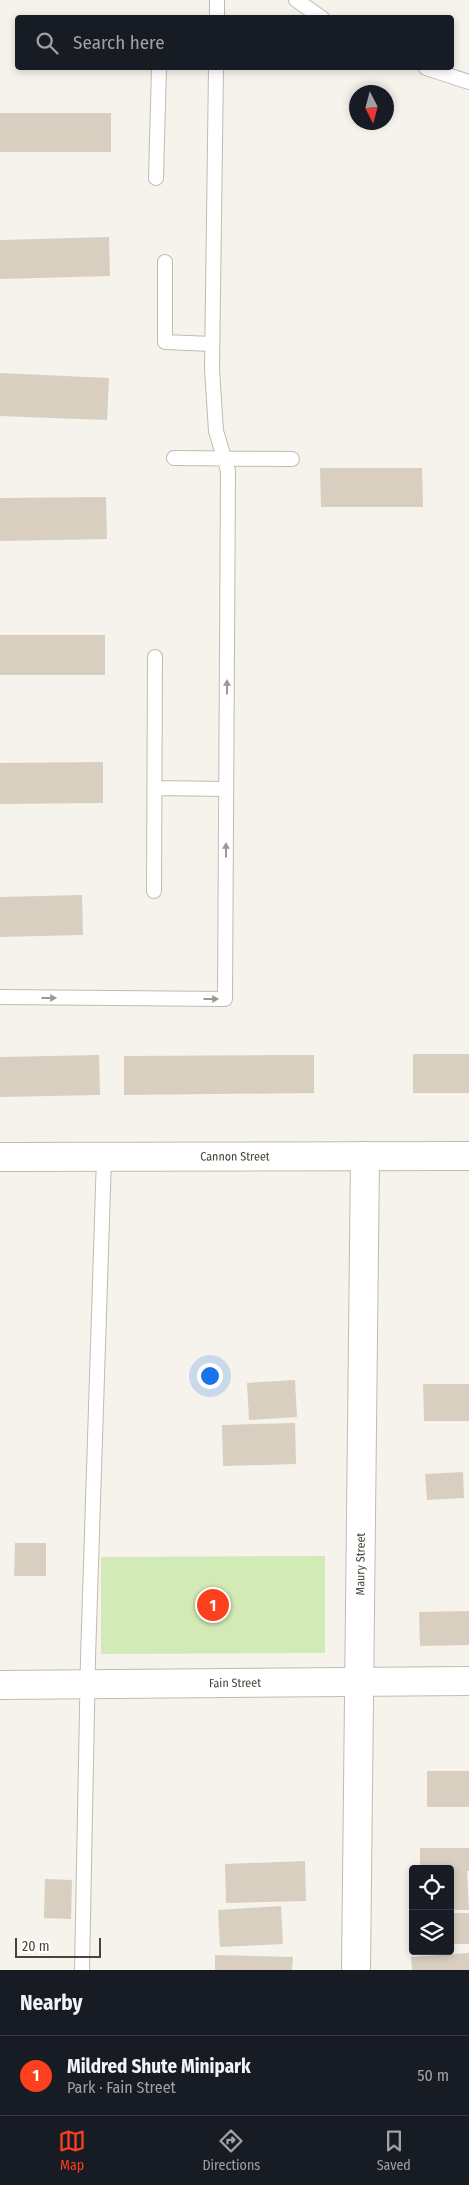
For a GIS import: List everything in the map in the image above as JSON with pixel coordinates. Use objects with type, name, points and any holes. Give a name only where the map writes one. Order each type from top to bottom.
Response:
[{"type":"street","name":"Maury Street","points":[[356,1970],[361,1682],[365,1156]]},
{"type":"street","name":"Cannon Street","points":[[0,1157],[469,1156]]},
{"type":"street","name":"Fain Street","points":[[0,1685],[469,1681]]},
{"type":"lane","points":[[217,0],[217,15]]},
{"type":"lane","points":[[296,0],[318,15]]},
{"type":"lane","points":[[156,178],[159,70]]},
{"type":"lane","points":[[0,997],[225,999],[228,471],[216,431],[212,344],[216,70]]},
{"type":"lane","points":[[432,70],[469,82]]},
{"type":"lane","points":[[165,262],[165,342],[212,344]]},
{"type":"lane","points":[[174,458],[292,459]]},
{"type":"lane","points":[[154,891],[156,657]]},
{"type":"lane","points":[[155,788],[226,790]]},
{"type":"lane","points":[[82,1970],[87,1684],[104,1157]]},
{"type":"green space","points":[[325,1556],[325,1653],[101,1654],[101,1557]]},
{"type":"building","points":[[0,113],[111,113],[111,152],[0,152]]},
{"type":"building","points":[[109,237],[110,276],[0,279],[0,240]]},
{"type":"building","points":[[0,373],[109,378],[107,420],[0,416]]},
{"type":"building","points":[[320,468],[422,468],[423,507],[321,507]]},
{"type":"building","points":[[106,497],[107,539],[0,541],[0,498]]},
{"type":"building","points":[[0,635],[105,635],[105,675],[0,675]]},
{"type":"building","points":[[103,762],[103,803],[0,804],[0,763]]},
{"type":"building","points":[[82,895],[83,935],[0,937],[0,897]]},
{"type":"building","points":[[413,1054],[469,1054],[469,1093],[413,1093]]},
{"type":"building","points":[[99,1055],[100,1095],[0,1097],[0,1057]]},
{"type":"building","points":[[314,1055],[314,1093],[124,1095],[124,1056]]},
{"type":"building","points":[[295,1380],[297,1417],[249,1420],[247,1383]]},
{"type":"building","points":[[423,1384],[469,1384],[469,1421],[424,1421]]},
{"type":"building","points":[[295,1423],[296,1464],[223,1466],[222,1425]]},
{"type":"building","points":[[463,1472],[464,1498],[427,1500],[425,1474]]},
{"type":"building","points":[[15,1543],[46,1543],[46,1576],[14,1576]]},
{"type":"building","points":[[469,1611],[469,1645],[420,1646],[419,1612]]},
{"type":"building","points":[[427,1771],[469,1771],[469,1807],[427,1807]]},
{"type":"building","points":[[420,1848],[469,1848],[469,1871],[467,1871],[469,1910],[454,1910],[454,1865],[420,1865]]},
{"type":"building","points":[[305,1861],[306,1901],[226,1903],[225,1864]]},
{"type":"building","points":[[45,1879],[72,1880],[71,1919],[44,1918]]},
{"type":"building","points":[[281,1906],[283,1944],[220,1947],[218,1910]]},
{"type":"building","points":[[454,1913],[469,1913],[469,1944],[454,1944]]},
{"type":"building","points":[[469,1953],[469,1970],[412,1970],[411,1957]]},
{"type":"building","points":[[215,1955],[293,1957],[292,1970],[215,1970]]},
{"type":"place","name":"Mildred Shute Minipark","points":[[213,1605]]}]
